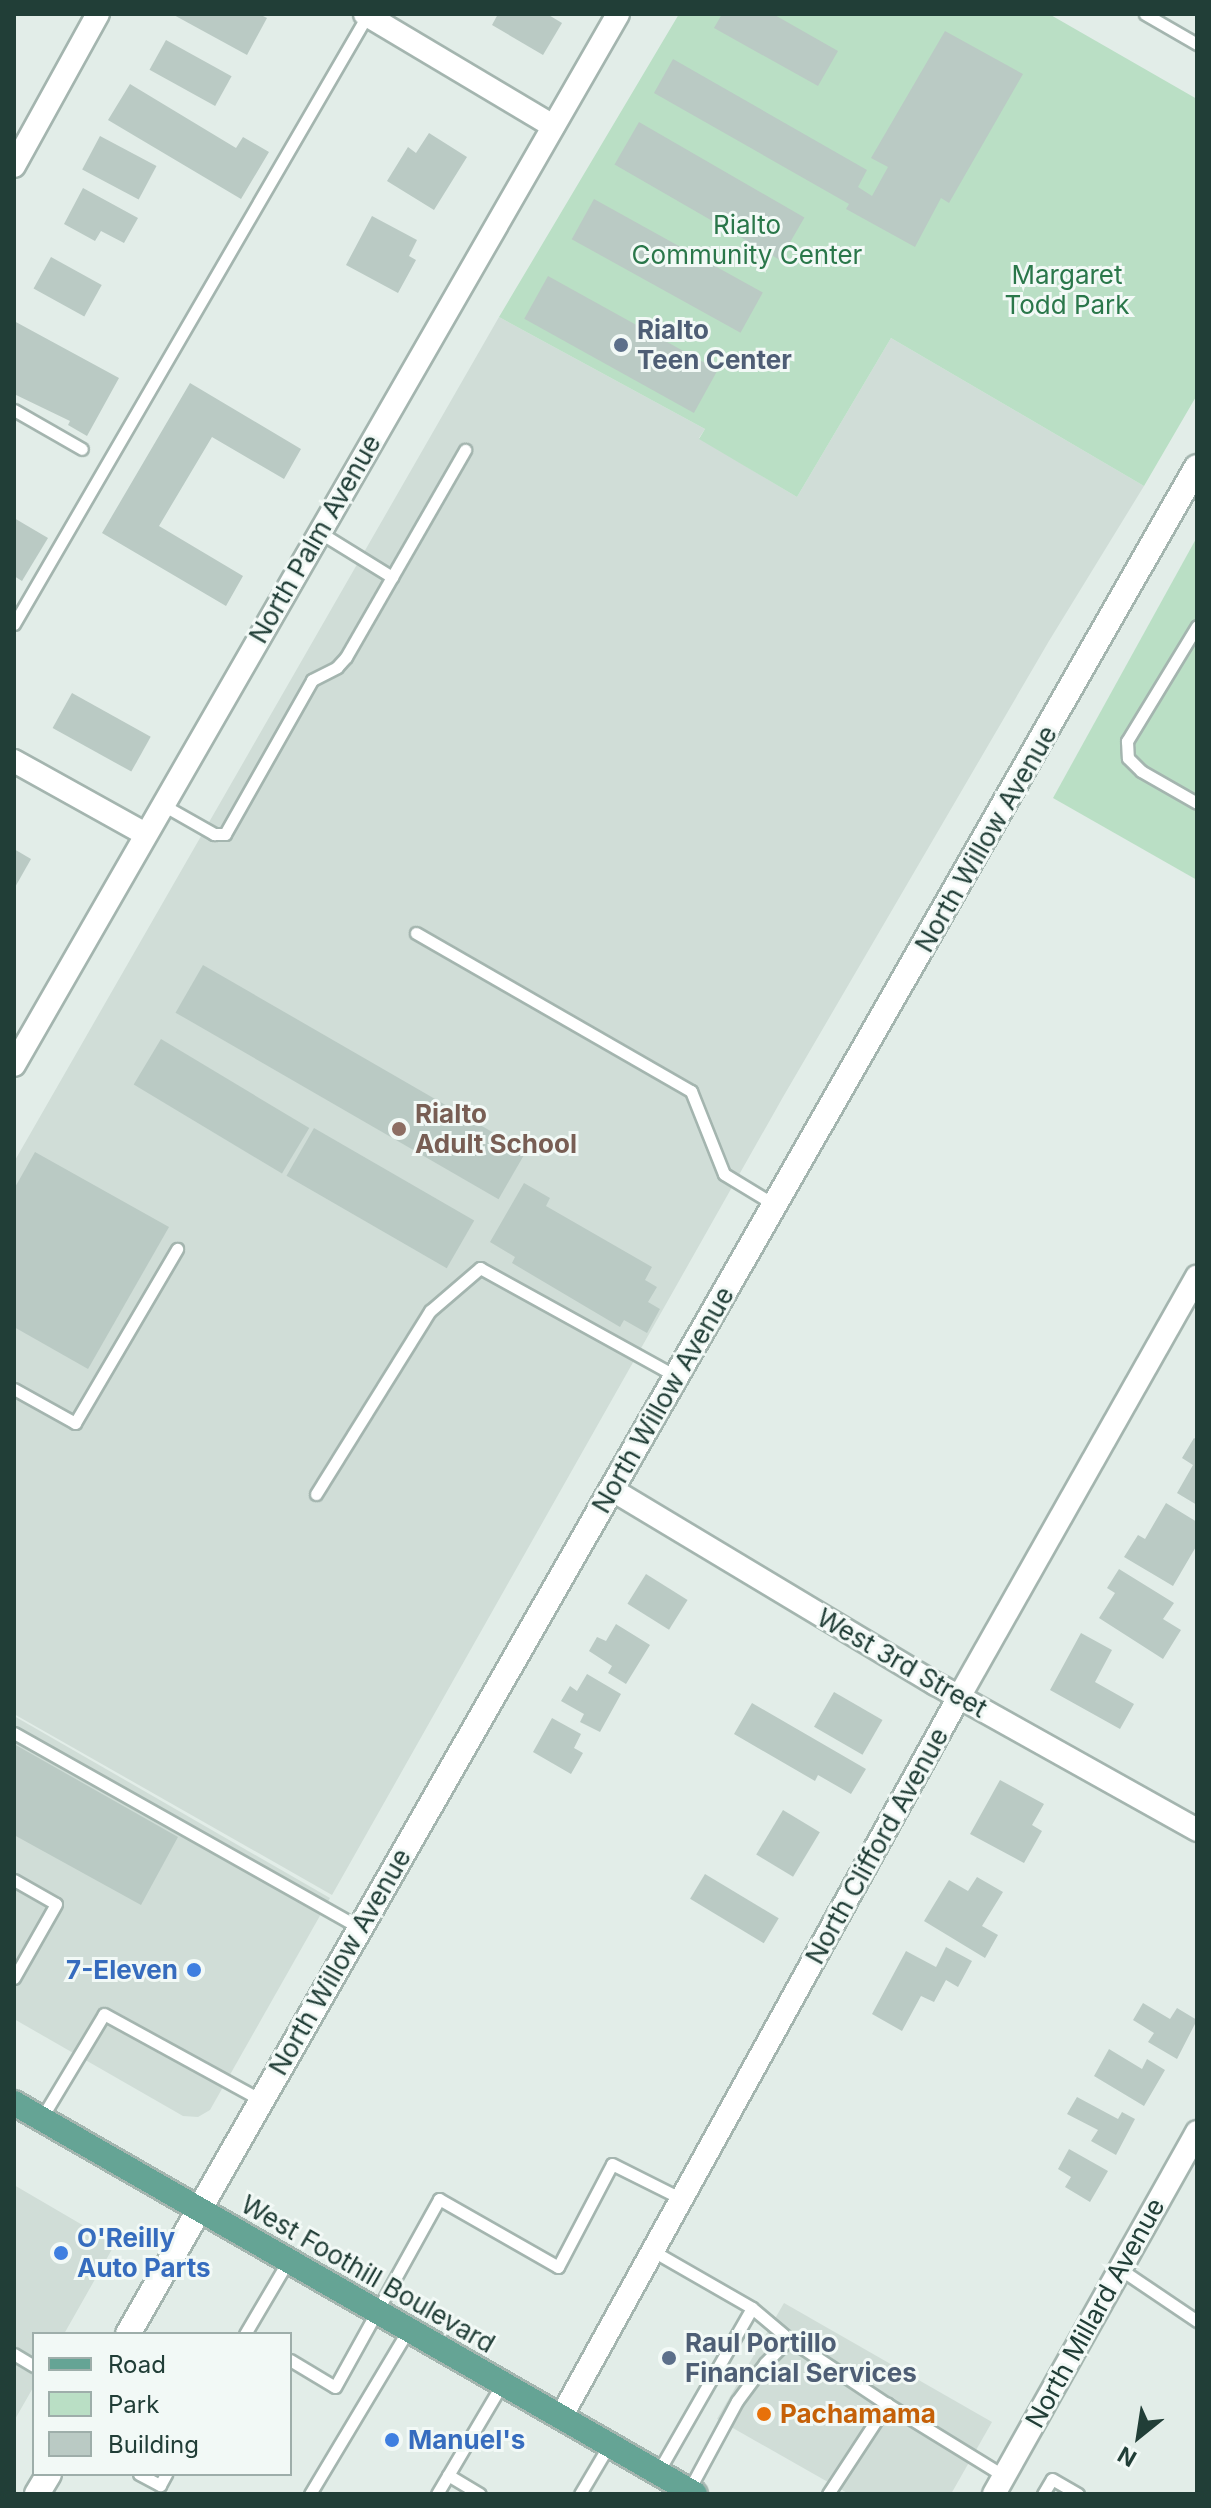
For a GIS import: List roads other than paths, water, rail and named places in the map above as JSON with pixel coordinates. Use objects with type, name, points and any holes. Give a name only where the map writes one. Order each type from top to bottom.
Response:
[{"type":"main road","name":"West Foothill Boulevard","points":[[23,2112],[692,2492]]},
{"type":"street","points":[[14,166],[98,14]]},
{"type":"street","points":[[366,14],[553,126]]},
{"type":"street","name":"North Palm Avenue","points":[[14,1065],[618,14]]},
{"type":"street","name":"North Willow Avenue","points":[[129,2332],[611,1489],[1193,482]]},
{"type":"street","points":[[14,761],[145,834]]},
{"type":"street","name":"North Clifford Avenue","points":[[561,2417],[959,1697],[1197,1277]]},
{"type":"street","name":"West 3rd Street","points":[[611,1489],[959,1697],[1197,1830]]},
{"type":"street","name":"North Millard Avenue","points":[[999,2485],[1197,2132]]},
{"type":"street","points":[[37,2494],[48,2476]]},
{"type":"lane","points":[[14,624],[366,14]]},
{"type":"lane","points":[[1145,14],[1197,44]]},
{"type":"lane","points":[[14,410],[82,449]]},
{"type":"lane","points":[[163,804],[214,834],[225,834],[312,680],[337,667],[346,657],[465,450]]},
{"type":"lane","points":[[319,532],[392,577]]},
{"type":"lane","points":[[1197,626],[1192,644],[1127,741],[1128,758],[1141,771],[1197,803]]},
{"type":"lane","points":[[416,933],[691,1091],[724,1174],[775,1205]]},
{"type":"lane","points":[[14,1389],[75,1423],[177,1249]]},
{"type":"lane","points":[[316,1494],[430,1311],[480,1268],[677,1377]]},
{"type":"lane","points":[[14,1733],[360,1928]]},
{"type":"lane","points":[[14,1880],[56,1904],[14,1978]]},
{"type":"lane","points":[[23,2112],[104,2014],[261,2100]]},
{"type":"lane","points":[[292,2361],[335,2387],[439,2199],[558,2267],[612,2164],[682,2199]]},
{"type":"lane","points":[[653,2251],[752,2308],[789,2339],[887,2404],[999,2485]]},
{"type":"lane","points":[[246,2332],[288,2261]]},
{"type":"lane","points":[[1120,2269],[1197,2321]]},
{"type":"lane","points":[[658,2473],[752,2308]]},
{"type":"lane","points":[[310,2494],[408,2330]]},
{"type":"lane","points":[[692,2492],[737,2401],[765,2363],[789,2339]]},
{"type":"lane","points":[[14,2354],[32,2365]]},
{"type":"lane","points":[[437,2494],[502,2384]]},
{"type":"lane","points":[[828,2494],[887,2404]]},
{"type":"lane","points":[[580,2494],[609,2445]]},
{"type":"lane","points":[[448,2475],[480,2494]]},
{"type":"lane","points":[[143,2476],[160,2485],[165,2476]]},
{"type":"lane","points":[[1043,2494],[1052,2479],[1078,2494]]},
{"type":"place","name":"Rialto Teen Center","points":[[621,345]]},
{"type":"place","name":"Rialto Adult School","points":[[399,1129]]},
{"type":"place","name":"7-Eleven","points":[[194,1970]]},
{"type":"place","name":"O'Reilly Auto Parts","points":[[61,2253]]},
{"type":"place","name":"Raul Portillo Financial Services","points":[[669,2358]]},
{"type":"place","name":"Pachamama","points":[[764,2414]]},
{"type":"place","name":"Manuel's","points":[[392,2440]]},
{"type":"park label","name":"Rialto Community Center","points":[[747,240]]},
{"type":"park label","name":"Margaret Todd Park","points":[[1067,290]]}]
